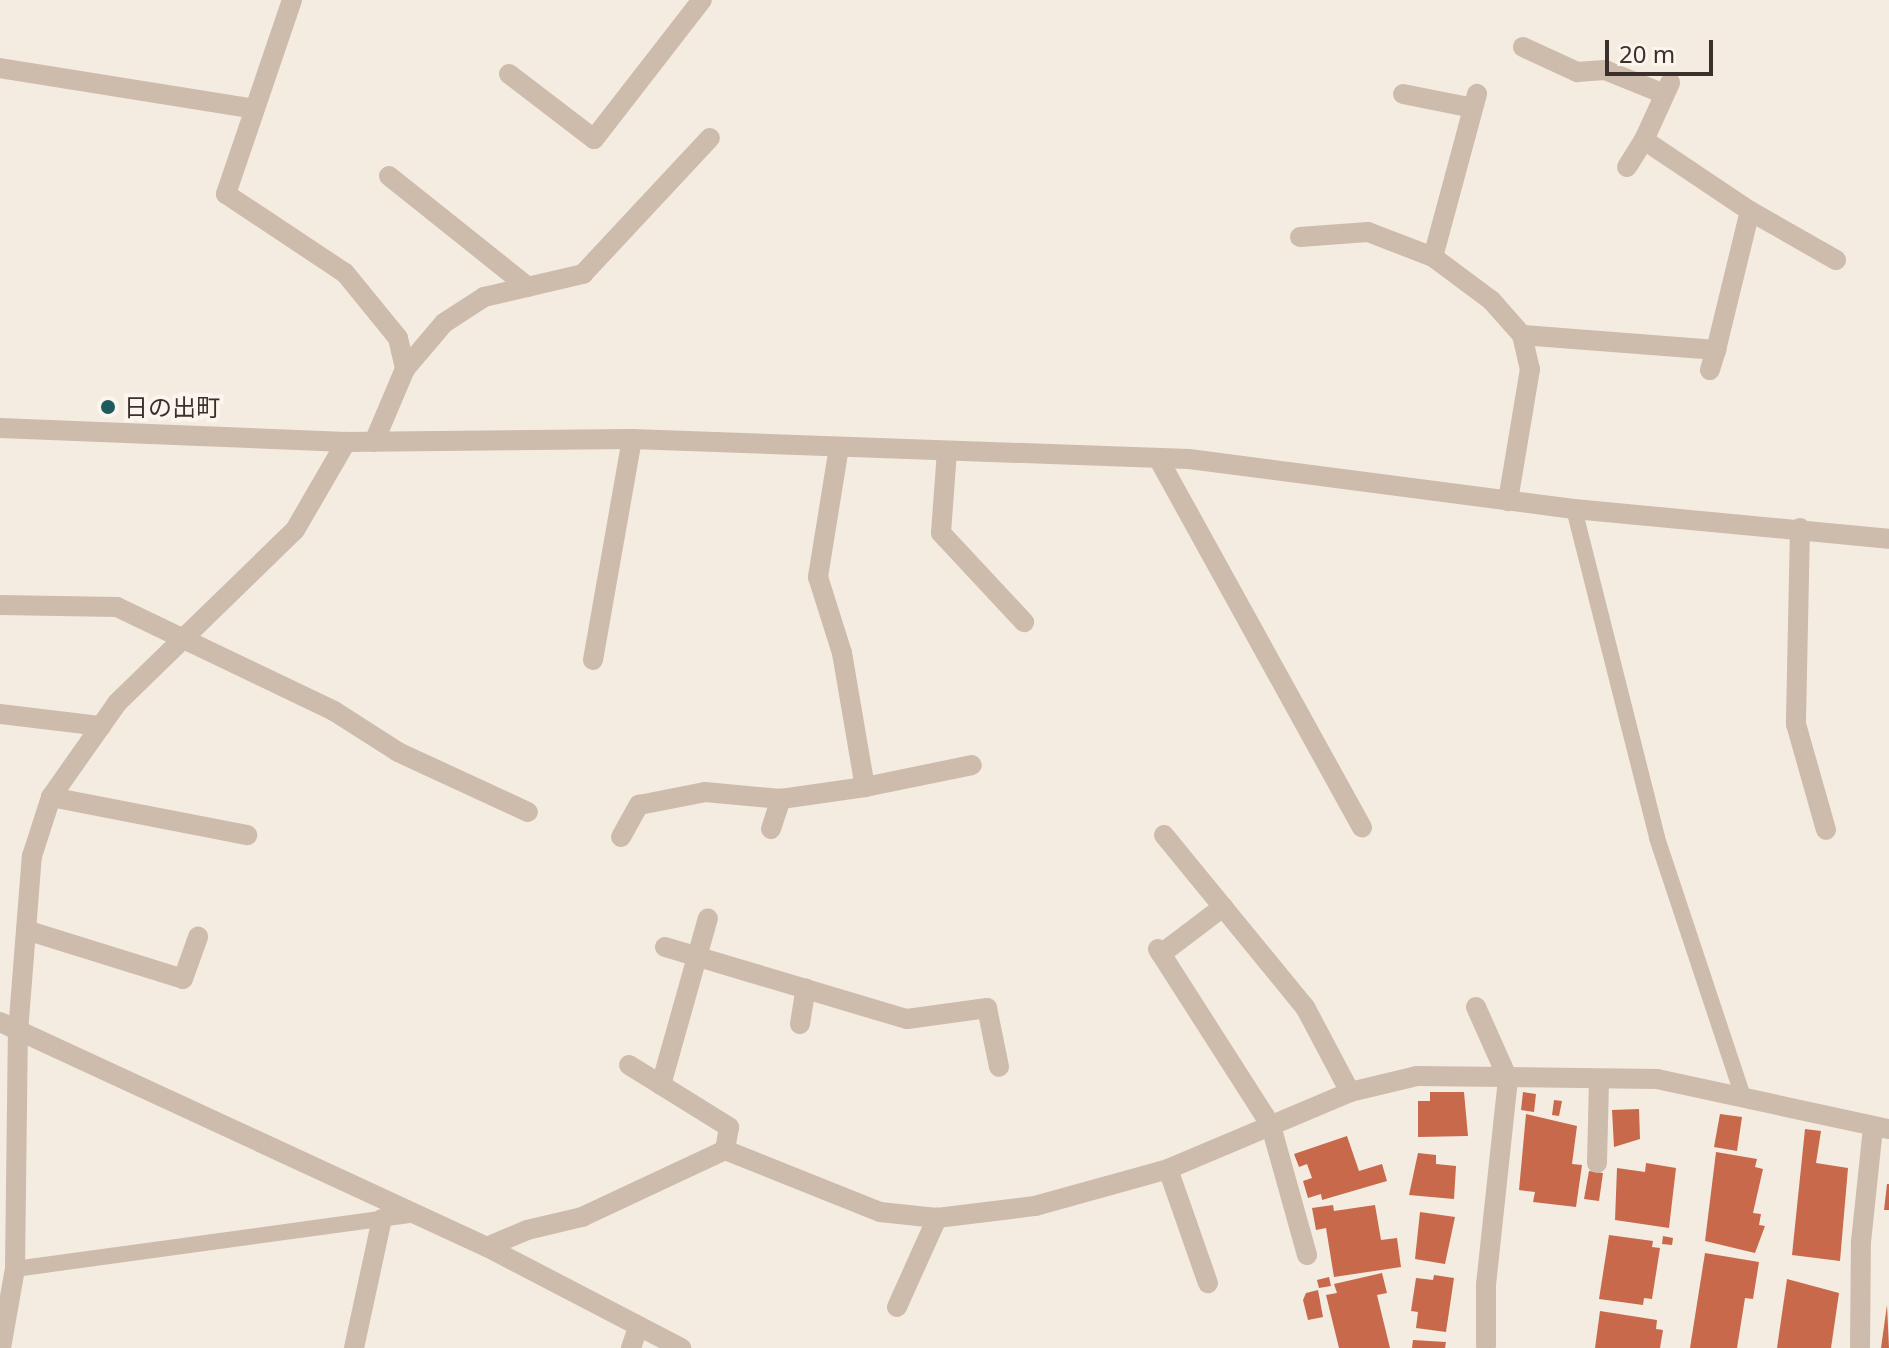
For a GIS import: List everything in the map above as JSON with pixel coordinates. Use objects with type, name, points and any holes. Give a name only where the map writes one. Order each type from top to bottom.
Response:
[{"type":"street","points":[[292,0],[226,194],[345,273],[398,338],[405,369]]},
{"type":"street","points":[[509,74],[594,139],[702,0]]},
{"type":"street","points":[[1523,47],[1577,72],[1605,70],[1667,88],[1644,140],[1627,167]]},
{"type":"street","points":[[0,68],[255,109]]},
{"type":"street","points":[[1403,94],[1475,101],[1433,257]]},
{"type":"street","points":[[374,442],[405,369],[444,323],[484,297],[583,274],[710,138]]},
{"type":"street","points":[[1644,140],[1750,211],[1836,260]]},
{"type":"street","points":[[389,176],[528,287]]},
{"type":"street","points":[[1522,335],[1713,360],[1750,211]]},
{"type":"street","points":[[1300,237],[1368,232],[1433,257],[1491,300],[1522,335],[1530,369],[1508,501]]},
{"type":"street","points":[[0,428],[346,442],[632,439],[1158,458],[1574,509],[1800,528],[1889,539]]},
{"type":"street","points":[[593,660],[632,439]]},
{"type":"street","points":[[1,1348],[8,1270],[9,1027],[26,930],[32,856],[51,797],[117,703],[295,530],[346,442]]},
{"type":"street","points":[[839,447],[818,577],[842,653],[865,787]]},
{"type":"street","points":[[947,451],[941,533],[1024,622]]},
{"type":"street","points":[[1158,458],[1362,827]]},
{"type":"street","points":[[1800,528],[1796,724],[1826,830]]},
{"type":"street","points":[[0,605],[117,607],[334,711],[398,752],[528,812]]},
{"type":"street","points":[[0,714],[101,726]]},
{"type":"street","points":[[621,837],[639,805],[705,792],[781,799],[865,787],[972,765]]},
{"type":"street","points":[[51,797],[247,835]]},
{"type":"street","points":[[771,829],[781,799]]},
{"type":"street","points":[[1164,835],[1305,1007],[1350,1092]]},
{"type":"street","points":[[1223,907],[1159,951],[1271,1126],[1307,1255]]},
{"type":"street","points":[[661,1085],[708,918]]},
{"type":"street","points":[[26,930],[183,979],[198,937]]},
{"type":"street","points":[[665,947],[907,1019],[987,1008],[999,1067]]},
{"type":"street","points":[[800,1024],[806,988]]},
{"type":"street","points":[[1476,1007],[1508,1079],[1486,1284],[1486,1345]]},
{"type":"street","points":[[9,1027],[487,1247],[681,1348]]},
{"type":"street","points":[[629,1065],[729,1127],[725,1150]]},
{"type":"street","points":[[487,1247],[527,1230],[582,1217],[725,1150],[853,1203],[937,1218],[1035,1206],[1168,1169],[1350,1092],[1417,1076],[1657,1079],[1881,1129],[1861,1242],[1860,1348]]},
{"type":"street","points":[[1597,1163],[1599,1079]]},
{"type":"street","points":[[1168,1169],[1208,1283]]},
{"type":"street","points":[[897,1307],[937,1218]]},
{"type":"street","points":[[354,1348],[382,1219]]},
{"type":"street","points":[[631,1348],[638,1328]]},
{"type":"lane","points":[[1574,509],[1657,838],[1744,1099]]},
{"type":"lane","points":[[8,1270],[416,1214]]},
{"type":"building","points":[[1430,1092],[1464,1092],[1468,1136],[1418,1137],[1418,1101],[1430,1101]]},
{"type":"building","points":[[1523,1092],[1536,1094],[1534,1112],[1521,1110]]},
{"type":"building","points":[[1554,1100],[1562,1101],[1559,1116],[1552,1115]]},
{"type":"building","points":[[1639,1109],[1640,1139],[1614,1147],[1612,1110]]},
{"type":"building","points":[[1526,1114],[1577,1126],[1572,1164],[1582,1165],[1576,1207],[1533,1202],[1535,1192],[1519,1190]]},
{"type":"building","points":[[1720,1114],[1742,1117],[1737,1151],[1714,1147]]},
{"type":"building","points":[[1805,1129],[1821,1131],[1816,1163],[1848,1168],[1840,1261],[1792,1255]]},
{"type":"building","points":[[1347,1136],[1359,1171],[1382,1164],[1387,1181],[1322,1200],[1321,1194],[1308,1198],[1303,1181],[1312,1178],[1307,1164],[1299,1167],[1294,1154]]},
{"type":"building","points":[[1716,1152],[1757,1159],[1755,1167],[1763,1169],[1753,1213],[1761,1214],[1759,1225],[1765,1226],[1755,1253],[1705,1241]]},
{"type":"building","points":[[1418,1153],[1436,1155],[1436,1164],[1456,1166],[1454,1199],[1409,1195]]},
{"type":"building","points":[[1646,1163],[1676,1168],[1669,1228],[1615,1220],[1617,1168],[1645,1172]]},
{"type":"building","points":[[1589,1171],[1603,1173],[1599,1201],[1584,1199]]},
{"type":"building","points":[[1887,1184],[1889,1210],[1884,1210]]},
{"type":"building","points":[[1333,1205],[1334,1211],[1375,1205],[1381,1240],[1397,1238],[1401,1267],[1334,1277],[1326,1228],[1316,1230],[1312,1208]]},
{"type":"building","points":[[1420,1212],[1455,1217],[1445,1264],[1415,1259]]},
{"type":"building","points":[[1609,1235],[1653,1241],[1652,1247],[1660,1248],[1652,1299],[1644,1298],[1643,1305],[1599,1299]]},
{"type":"building","points":[[1663,1236],[1673,1238],[1672,1245],[1662,1244]]},
{"type":"building","points":[[1705,1253],[1759,1262],[1753,1299],[1745,1298],[1737,1348],[1690,1348]]},
{"type":"building","points":[[1382,1273],[1387,1293],[1377,1295],[1390,1348],[1339,1348],[1326,1295],[1337,1293],[1334,1284]]},
{"type":"building","points":[[1434,1275],[1454,1278],[1446,1332],[1416,1328],[1418,1312],[1411,1311],[1416,1278],[1433,1280]]},
{"type":"building","points":[[1329,1277],[1331,1286],[1319,1288],[1317,1280]]},
{"type":"building","points":[[1787,1279],[1839,1293],[1831,1348],[1777,1348]]},
{"type":"building","points":[[1318,1290],[1323,1317],[1308,1320],[1303,1300],[1306,1293]]},
{"type":"building","points":[[1887,1305],[1889,1348],[1881,1348]]},
{"type":"building","points":[[1600,1311],[1657,1320],[1656,1329],[1663,1330],[1660,1348],[1595,1348]]},
{"type":"building","points":[[1413,1340],[1446,1342],[1445,1348],[1412,1348]]},
{"type":"place","name":"日の出町","points":[[108,407]]}]
